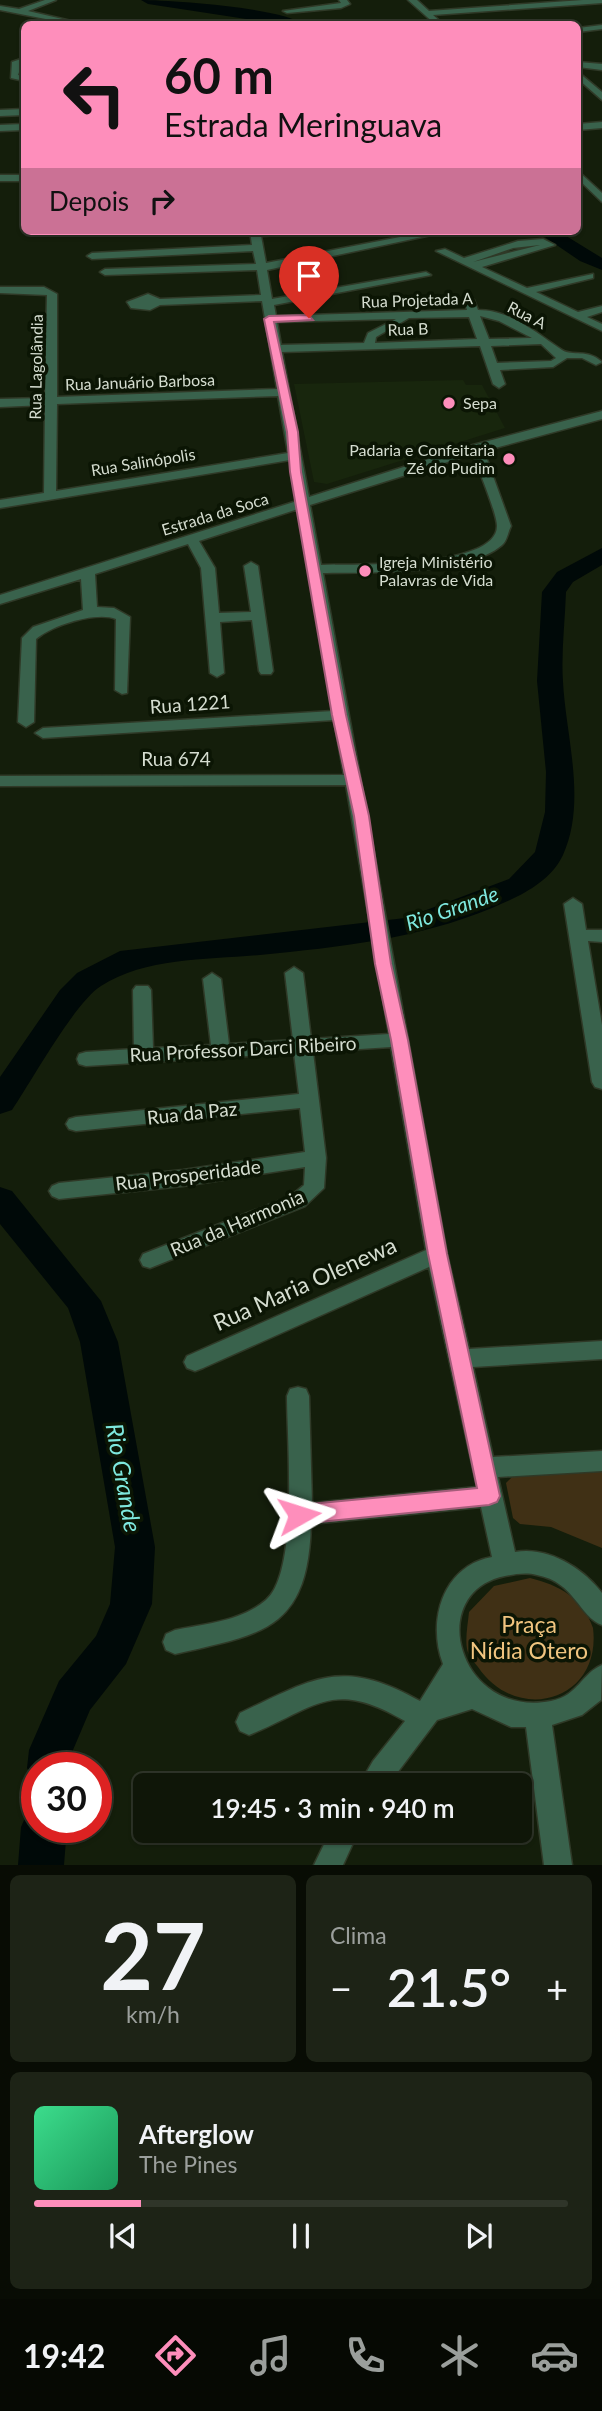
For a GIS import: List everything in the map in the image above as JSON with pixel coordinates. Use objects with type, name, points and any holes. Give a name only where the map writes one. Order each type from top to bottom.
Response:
[{"type":"street","points":[[19,12],[52,0]]},
{"type":"street","points":[[287,11],[341,6],[346,4],[343,0]]},
{"type":"street","points":[[412,0],[436,21]]},
{"type":"street","points":[[428,13],[569,1],[602,1]]},
{"type":"street","points":[[1,9],[65,21]]},
{"type":"street","points":[[581,30],[602,27]]},
{"type":"street","points":[[21,61],[16,62],[10,71],[15,77],[21,78]]},
{"type":"street","points":[[581,65],[602,67]]},
{"type":"street","points":[[581,78],[602,97]]},
{"type":"street","points":[[0,113],[21,112]]},
{"type":"street","points":[[581,127],[602,125]]},
{"type":"street","points":[[0,128],[21,127]]},
{"type":"street","points":[[0,168],[21,167]]},
{"type":"street","points":[[581,177],[602,199]]},
{"type":"street","points":[[0,178],[21,178]]},
{"type":"street","points":[[255,235],[274,349],[292,432],[293,456],[339,715],[361,816],[383,964],[400,1040],[437,1254],[505,1562]]},
{"type":"street","points":[[105,272],[261,267],[421,235]]},
{"type":"street","points":[[529,240],[544,241],[550,245],[471,263],[529,240]]},
{"type":"street","points":[[92,256],[257,248]]},
{"type":"street","points":[[442,251],[602,328]]},
{"type":"street","points":[[158,302],[266,300],[426,275]]},
{"type":"street","points":[[527,291],[589,276]]},
{"type":"street","name":"Rua Lagolândia","points":[[0,290],[44,290],[52,294],[50,495]]},
{"type":"street","points":[[469,300],[478,313],[499,384]]},
{"type":"street","points":[[578,316],[602,309]]},
{"type":"street","points":[[370,346],[369,339],[372,335],[406,311]]},
{"type":"street","name":"Rua Projetada A","points":[[269,319],[406,311],[478,313]]},
{"type":"street","name":"Rua A","points":[[478,313],[499,318],[544,341],[561,355]]},
{"type":"street","name":"Rua B","points":[[274,349],[544,341]]},
{"type":"street","points":[[494,368],[553,364],[562,359],[561,355],[584,355],[596,362]]},
{"type":"street","name":"Rua Januário Barbosa","points":[[0,403],[282,392]]},
{"type":"street","name":"Estrada da Soca","points":[[0,600],[302,506],[477,448],[602,415]]},
{"type":"street","points":[[314,569],[453,562],[486,553],[500,544],[505,536],[504,526],[477,448]]},
{"type":"street","name":"Rua Salinópolis","points":[[0,504],[293,456]]},
{"type":"street","points":[[191,539],[206,561],[217,673]]},
{"type":"street","points":[[251,566],[267,671]]},
{"type":"street","points":[[88,573],[90,612]]},
{"type":"street","points":[[26,722],[29,638],[38,631],[90,612],[109,611],[122,617],[122,690]]},
{"type":"street","points":[[213,618],[257,616]]},
{"type":"street","name":"Rua 1221","points":[[43,733],[339,715]]},
{"type":"street","name":"Rua 674","points":[[0,781],[352,780]]},
{"type":"street","points":[[572,904],[602,1082]]},
{"type":"street","points":[[579,935],[602,936]]},
{"type":"street","points":[[294,973],[317,1168]]},
{"type":"street","points":[[212,979],[221,1051]]},
{"type":"street","points":[[142,990],[144,1055]]},
{"type":"street","name":"Rua Professor Darci Ribeiro","points":[[86,1059],[400,1040]]},
{"type":"street","name":"Rua da Paz","points":[[76,1124],[309,1100]]},
{"type":"street","name":"Rua Prosperidade","points":[[58,1191],[317,1168]]},
{"type":"street","name":"Rua da Harmonia","points":[[150,1260],[298,1201],[314,1188],[317,1168]]},
{"type":"street","name":"Rua Maria Olenewa","points":[[194,1362],[437,1254]]},
{"type":"street","points":[[460,1359],[602,1350]]},
{"type":"street","points":[[175,1642],[234,1628],[264,1616],[284,1599],[294,1574],[299,1515],[298,1396]]},
{"type":"street","points":[[485,1468],[602,1461]]},
{"type":"street","points":[[299,1515],[489,1496]]},
{"type":"street","points":[[602,1614],[592,1595],[567,1574],[537,1562],[505,1562],[479,1571],[459,1589],[447,1613],[445,1640],[454,1668],[476,1695],[495,1707],[516,1714],[538,1716],[568,1710],[592,1693],[602,1676]]},
{"type":"street","points":[[381,1773],[445,1687],[454,1668]]},
{"type":"street","points":[[249,1722],[319,1690],[349,1685],[369,1689],[424,1714],[476,1695]]},
{"type":"street","points":[[538,1716],[558,1865]]},
{"type":"street","points":[[328,1865],[339,1843]]},
{"type":"shaded area","points":[[463,380],[466,385],[482,385],[505,428],[327,484],[314,482],[294,384]]},
{"type":"green space","points":[[602,1471],[602,1548],[551,1527],[520,1524],[513,1518],[506,1483],[513,1476]]},
{"type":"green space","name":"Praça Nídia Otero","points":[[530,1578],[569,1594],[583,1609],[593,1628],[592,1653],[584,1673],[571,1688],[554,1697],[534,1699],[514,1696],[495,1685],[471,1658],[466,1645],[469,1612],[494,1586]]},
{"type":"waterway","name":"Rio Grande","points":[[148,0],[226,10],[280,21]]},
{"type":"waterway","name":"Rio Grande","points":[[551,235],[602,265]]},
{"type":"waterway","name":"Rio Grande","points":[[0,1102],[71,997],[88,980],[131,958],[343,937],[408,927],[461,910],[519,886],[549,855],[559,812],[559,772],[550,681],[554,592],[565,577],[602,555]]},
{"type":"waterway","name":"Rio Grande","points":[[0,1200],[83,1301],[99,1342],[135,1547],[131,1604],[111,1650],[74,1696],[51,1752]]},
{"type":"waterway","name":"Rio Grande","points":[[41,1865],[43,1843]]},
{"type":"place","name":"Sepa","points":[[449,403]]},
{"type":"place","name":"Padaria e Confeitaria Zé do Pudim","points":[[509,459]]},
{"type":"place","name":"Igreja Ministério Palavras de Vida","points":[[365,571]]},
{"type":"route","points":[[299,1515],[489,1496],[437,1254],[400,1040],[383,964],[361,816],[339,715],[293,456],[292,432],[269,319],[309,318]]}]
